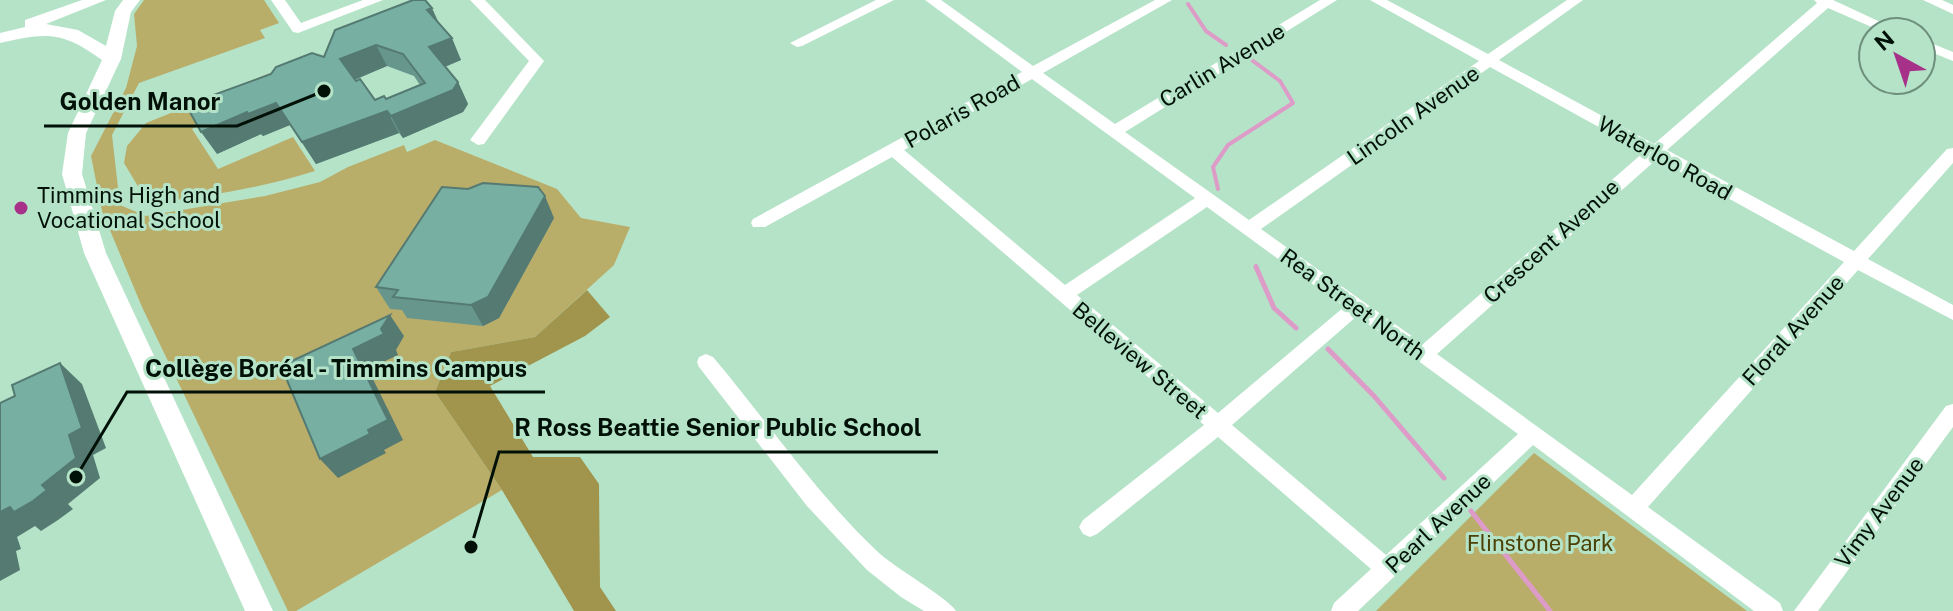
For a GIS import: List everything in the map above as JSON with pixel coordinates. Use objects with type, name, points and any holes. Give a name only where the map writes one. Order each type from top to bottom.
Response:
[{"type":"main road","points":[[0,36],[99,0],[119,33]]},
{"type":"main road","points":[[132,0],[123,11],[112,59],[77,133],[72,174],[95,253],[259,611]]},
{"type":"main road","points":[[0,36],[68,30],[79,34],[112,59]]},
{"type":"street","points":[[278,0],[298,29],[376,0]]},
{"type":"street","points":[[477,0],[537,61],[478,140]]},
{"type":"street","points":[[797,43],[887,0]]},
{"type":"street","name":"Rea Street North","points":[[932,0],[1532,433],[1772,611]]},
{"type":"street","name":"Polaris Road","points":[[759,223],[1165,0]]},
{"type":"street","name":"Carlin Avenue","points":[[1115,131],[1330,0]]},
{"type":"street","name":"Waterloo Road","points":[[1377,0],[1953,313]]},
{"type":"street","name":"Lincoln Avenue","points":[[1249,229],[1576,0]]},
{"type":"street","points":[[1930,0],[1953,10]]},
{"type":"street","points":[[1823,1],[1858,16]]},
{"type":"street","name":"Crescent Avenue","points":[[1423,355],[1823,1]]},
{"type":"street","name":"Belleview Street","points":[[893,149],[1388,570]]},
{"type":"street","name":"Floral Avenue","points":[[1633,508],[1953,153]]},
{"type":"street","points":[[1063,295],[1206,199]]},
{"type":"street","points":[[1090,527],[1217,426],[1357,306]]},
{"type":"street","points":[[706,362],[844,535],[915,597],[945,611]]},
{"type":"street","name":"Vimy Avenue","points":[[1805,611],[1953,412]]},
{"type":"street","name":"Pearl Avenue","points":[[1342,611],[1532,433]]},
{"type":"green space","points":[[144,0],[264,0],[279,23],[260,30],[265,38],[139,83],[112,135],[120,205],[146,216],[265,196],[320,182],[348,167],[404,145],[407,152],[435,140],[557,189],[581,218],[630,227],[614,265],[535,337],[451,352],[435,392],[502,490],[296,611],[288,611],[142,307],[102,211],[91,156],[126,88],[137,46],[134,14]]},
{"type":"green space","points":[[280,69],[219,116],[192,129],[218,169],[293,137],[315,171],[233,191],[148,203],[124,163],[127,146],[146,123]]},
{"type":"green space","name":"Flinstone Park","points":[[1534,453],[1747,611],[1376,611]]},
{"type":"shaded area","points":[[587,290],[610,317],[585,336],[490,386],[533,457],[580,457],[599,484],[600,587],[616,611],[574,611],[502,490],[435,392],[451,352],[535,337]]},
{"type":"building","points":[[413,0],[425,0],[432,8],[427,10],[452,38],[429,47],[458,82],[453,90],[391,116],[387,111],[302,142],[276,103],[201,132],[186,105],[271,74],[276,67],[312,53],[324,57],[335,30]],"holes":[[[376,45],[403,54],[425,83],[386,99],[384,96],[375,100],[340,59]]]},
{"type":"building","points":[[483,183],[538,187],[545,196],[488,297],[471,305],[393,297],[398,290],[376,287],[442,187],[468,189]]},
{"type":"building","points":[[390,315],[381,329],[384,334],[353,349],[388,420],[368,430],[370,434],[320,459],[281,366]]},
{"type":"building","points":[[60,363],[82,428],[69,435],[76,458],[42,485],[47,490],[33,501],[14,512],[10,507],[0,512],[0,403],[15,396],[12,385]]},
{"type":"waterway","points":[[1188,4],[1206,31],[1226,45]]},
{"type":"waterway","points":[[1218,189],[1213,167],[1228,145],[1293,103],[1280,81],[1249,58]]},
{"type":"waterway","points":[[1256,267],[1274,308],[1296,328]]},
{"type":"waterway","points":[[1328,349],[1374,396],[1444,478]]},
{"type":"waterway","points":[[1471,511],[1550,611]]},
{"type":"place","name":"Golden Manor","points":[[324,91]]},
{"type":"place","name":"Timmins High and Vocational School","points":[[21,208]]},
{"type":"place","name":"Collège Boréal - Timmins Campus","points":[[76,477]]},
{"type":"place","name":"R Ross Beattie Senior Public School","points":[[471,547]]}]
